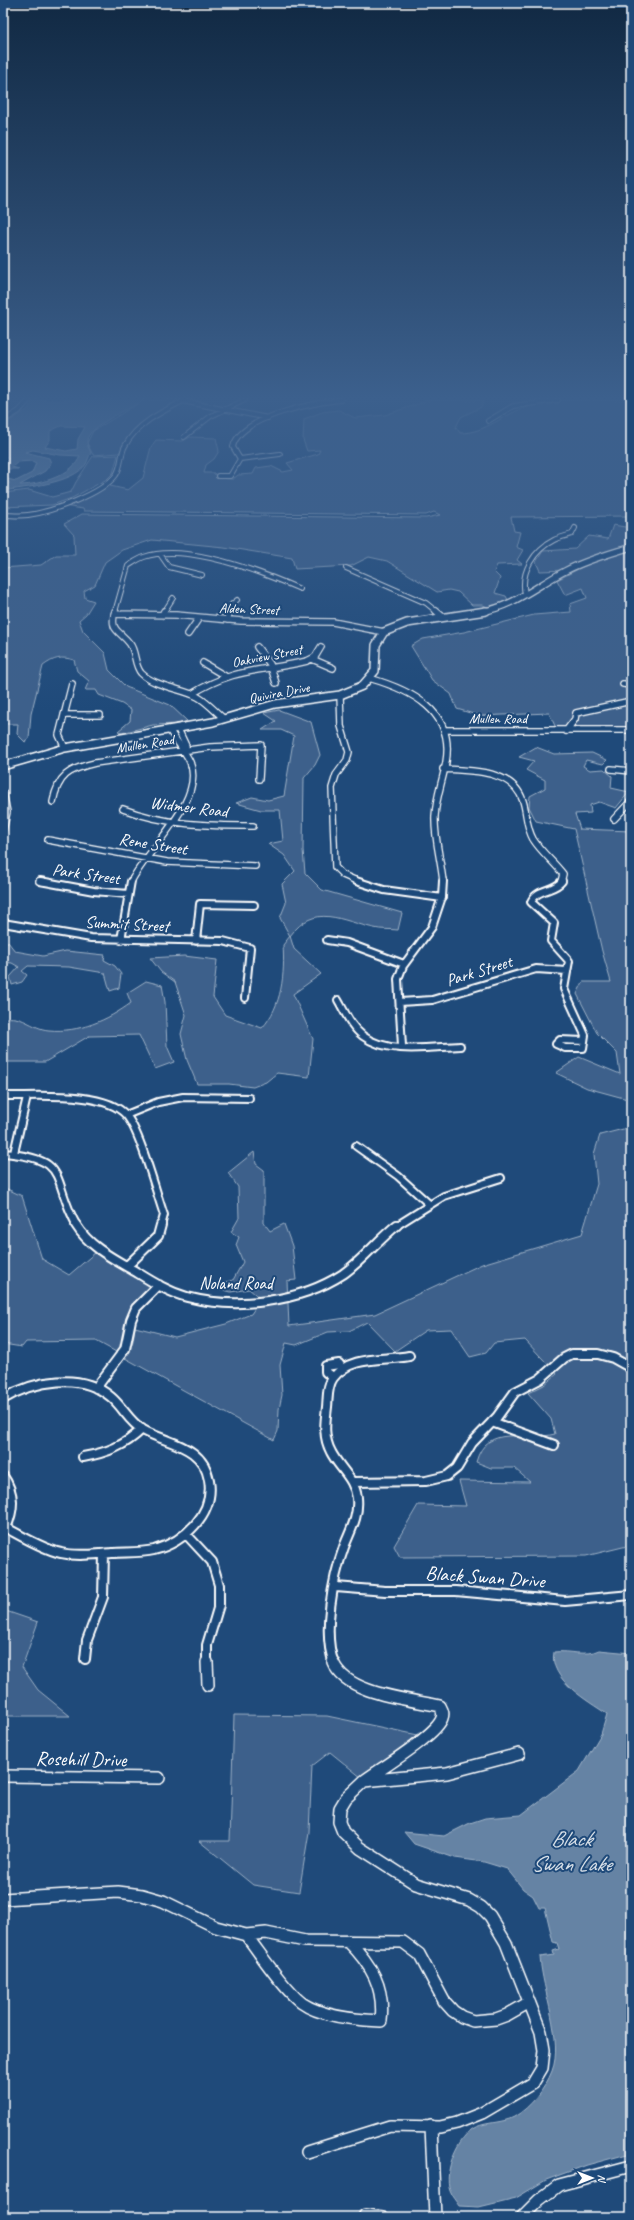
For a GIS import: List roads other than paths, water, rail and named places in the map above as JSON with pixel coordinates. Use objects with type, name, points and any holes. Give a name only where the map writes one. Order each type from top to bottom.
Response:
[{"type":"main road","points":[[368,680],[375,671],[376,664],[374,651],[376,642],[384,632],[400,625],[497,608],[574,567],[631,547]]},
{"type":"main road","name":"Quivira Drive","points":[[3,766],[65,748],[170,731],[224,719],[275,704],[340,695],[356,689],[368,680]]},
{"type":"street","points":[[3,515],[28,515],[64,504]]},
{"type":"street","points":[[525,594],[522,584],[525,574],[541,548],[555,539],[572,534],[575,528]]},
{"type":"street","points":[[224,719],[202,699],[152,680],[142,674],[138,668],[131,646],[113,626],[112,620],[128,566],[138,559],[160,554],[176,553],[208,557],[300,589]]},
{"type":"street","points":[[160,554],[169,567],[202,575]]},
{"type":"street","points":[[346,568],[426,603],[443,617]]},
{"type":"street","points":[[162,615],[173,598]]},
{"type":"street","points":[[227,620],[232,604],[237,600]]},
{"type":"street","name":"Alden Street","points":[[114,614],[162,615],[227,620],[334,622],[384,632]]},
{"type":"street","points":[[188,634],[199,618]]},
{"type":"street","points":[[257,647],[263,652],[271,666],[276,678],[276,683]]},
{"type":"street","name":"Oakview Street","points":[[192,694],[210,682],[225,676],[251,669],[295,664],[312,659],[321,647]]},
{"type":"street","points":[[312,659],[333,668]]},
{"type":"street","points":[[203,663],[225,676]]},
{"type":"street","points":[[368,680],[407,691],[432,710],[445,730],[448,742],[435,822],[443,871],[442,898],[431,929],[416,952],[404,964],[398,979],[402,1046]]},
{"type":"street","points":[[65,748],[59,735],[72,684]]},
{"type":"street","points":[[623,684],[631,685]]},
{"type":"street","points":[[340,695],[341,726],[349,752],[346,760],[336,775],[332,788],[335,866],[342,875],[355,882],[442,898]]},
{"type":"street","points":[[566,730],[575,719],[576,713],[592,708],[631,701]]},
{"type":"street","points":[[64,715],[100,716]]},
{"type":"street","points":[[178,729],[186,746],[183,750]]},
{"type":"street","name":"Mullen Road","points":[[445,730],[631,730]]},
{"type":"street","points":[[120,940],[131,881],[186,802],[192,786],[192,770],[183,750],[178,747],[170,731]]},
{"type":"street","name":"Mullen Road","points":[[53,802],[58,782],[65,774],[75,769],[216,745],[261,745],[259,779]]},
{"type":"street","points":[[443,769],[494,776],[511,783],[520,792],[529,830],[533,839],[563,874],[561,884],[536,894],[531,902],[535,909],[554,921],[555,925],[551,941],[569,961],[564,990],[580,1023],[584,1041]]},
{"type":"street","points":[[611,769],[631,771]]},
{"type":"street","points":[[3,792],[7,812],[3,831]]},
{"type":"street","points":[[614,819],[631,801]]},
{"type":"street","name":"Widmer Road","points":[[123,809],[139,815],[203,825],[253,826]]},
{"type":"street","name":"Rene Street","points":[[48,840],[146,859],[202,865],[255,866]]},
{"type":"street","name":"Park Street","points":[[39,881],[94,891],[128,894]]},
{"type":"street","points":[[196,941],[200,904],[254,905]]},
{"type":"street","name":"Summit Street","points":[[3,923],[23,925],[91,938],[120,940],[223,941],[250,948],[245,998]]},
{"type":"street","points":[[327,940],[347,943],[404,964]]},
{"type":"street","name":"Park Street","points":[[400,1002],[432,1000],[536,969],[567,971]]},
{"type":"street","points":[[338,1000],[362,1035],[380,1044],[402,1046],[460,1046]]},
{"type":"street","points":[[3,1096],[98,1099],[116,1107],[126,1116],[134,1129],[164,1215],[158,1236],[127,1266]]},
{"type":"street","points":[[14,1153],[27,1096]]},
{"type":"street","points":[[126,1116],[158,1102],[183,1097],[249,1098]]},
{"type":"street","points":[[356,1146],[398,1176],[429,1204]]},
{"type":"street","name":"Noland Road","points":[[3,1153],[34,1156],[51,1165],[60,1178],[70,1212],[81,1232],[95,1247],[159,1285],[187,1297],[207,1300],[252,1302],[283,1298],[322,1285],[356,1264],[392,1229],[429,1204],[468,1187],[501,1178]]},
{"type":"street","points":[[96,1388],[125,1349],[131,1320],[136,1308],[159,1285]]},
{"type":"street","points":[[353,1482],[426,1481],[447,1476],[456,1468],[472,1443],[492,1422],[515,1392],[540,1379],[564,1358],[572,1354],[598,1354],[613,1358],[631,1368]]},
{"type":"street","points":[[307,2152],[390,2126],[440,2127],[458,2123],[500,2103],[533,2083],[542,2068],[544,2050],[541,2032],[528,2003],[500,1929],[482,1907],[459,1896],[416,1884],[360,1848],[343,1832],[339,1822],[340,1808],[346,1798],[364,1781],[430,1734],[442,1719],[443,1712],[440,1706],[374,1691],[348,1681],[337,1670],[331,1658],[329,1639],[342,1552],[356,1515],[357,1498],[353,1482],[347,1472],[335,1459],[327,1445],[325,1436],[328,1393],[333,1377],[342,1370],[362,1362],[409,1356]]},
{"type":"street","points":[[3,1399],[21,1389],[45,1384],[73,1382],[96,1388],[111,1397],[142,1429],[187,1447],[194,1453],[206,1470],[209,1480],[208,1501],[198,1522],[186,1534],[173,1543],[154,1550],[80,1555],[57,1552],[4,1527],[13,1512],[14,1503],[11,1489],[3,1476]]},
{"type":"street","points":[[492,1422],[554,1445]]},
{"type":"street","points":[[83,1457],[115,1450],[134,1437],[142,1429]]},
{"type":"street","points":[[186,1534],[212,1562],[219,1585],[219,1605],[207,1645],[208,1684]]},
{"type":"street","points":[[85,1659],[87,1640],[103,1597],[104,1554]]},
{"type":"street","name":"Black Swan Drive","points":[[336,1587],[471,1592],[565,1601],[631,1595]]},
{"type":"street","points":[[364,1781],[447,1773],[519,1754]]},
{"type":"street","name":"Rosehill Drive","points":[[3,1776],[159,1778]]},
{"type":"street","points":[[3,1899],[102,1892],[142,1895],[163,1901],[216,1927],[246,1936],[266,1933],[305,1940],[403,1942],[412,1946],[423,1957],[444,2001],[454,2013],[473,2022],[488,2021],[515,2012],[528,2003]]},
{"type":"street","points":[[246,1936],[296,1999],[306,2006],[332,2014],[380,2021],[382,2002],[374,1972],[369,1963],[348,1941]]},
{"type":"street","points":[[431,2126],[435,2217]]},
{"type":"street","points":[[522,2217],[539,2200],[559,2186],[631,2166]]},
{"type":"street","points":[[365,2215],[383,2217]]},
{"type":"water","name":"Black Swan Lake","points":[[599,1650],[631,1653],[631,2153],[587,2165],[546,2180],[516,2198],[479,2207],[460,2206],[450,2190],[448,2182],[450,2164],[463,2138],[469,2131],[476,2127],[510,2119],[520,2113],[537,2097],[546,2084],[552,2071],[555,2059],[554,2030],[540,1957],[554,1955],[553,1951],[559,1949],[557,1943],[553,1942],[545,1908],[539,1908],[533,1896],[523,1889],[507,1869],[484,1862],[455,1858],[414,1844],[404,1832],[444,1836],[470,1823],[485,1818],[521,1815],[579,1771],[601,1734],[607,1714],[580,1696],[563,1680],[557,1671],[554,1662],[554,1652],[588,1653]]}]
